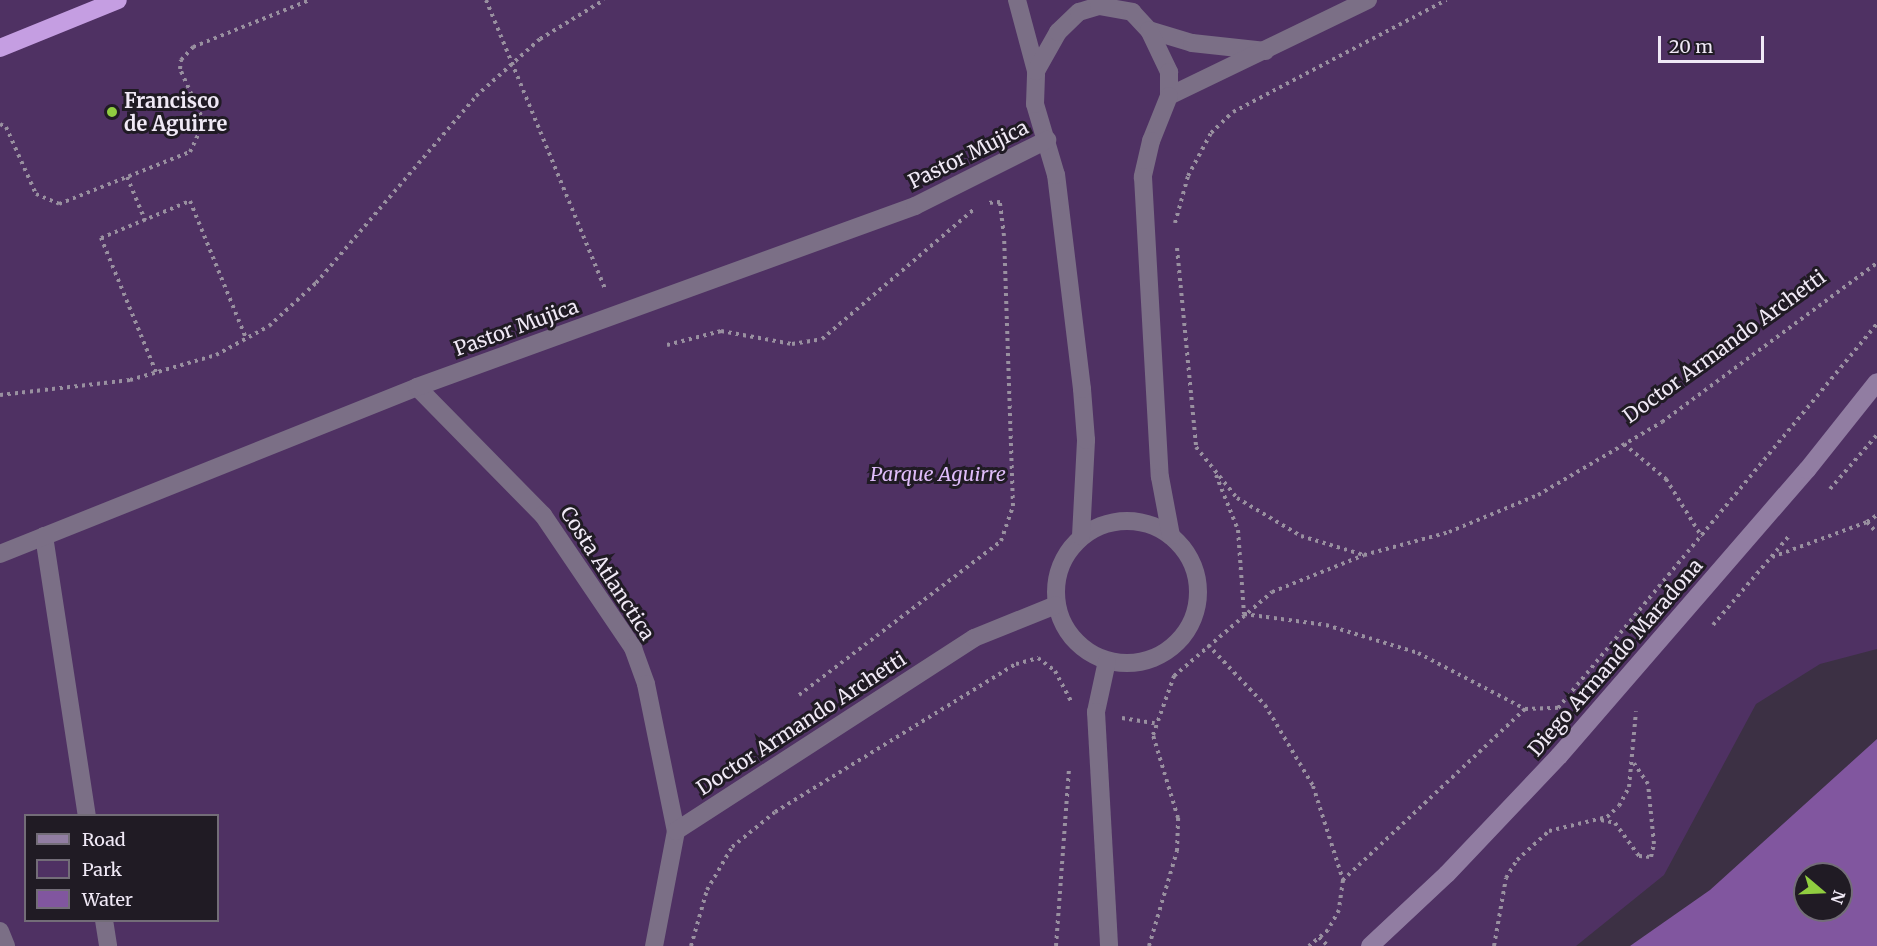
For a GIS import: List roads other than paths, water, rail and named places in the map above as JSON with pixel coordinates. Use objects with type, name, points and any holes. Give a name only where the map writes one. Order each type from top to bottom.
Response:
[{"type":"highway","points":[[0,48],[118,0]]},
{"type":"main road","name":"Diego Armando Maradona","points":[[1370,946],[1448,874],[1559,756],[1748,539],[1877,382]]},
{"type":"street","points":[[1017,0],[1036,71],[1035,104],[1056,175],[1086,440],[1081,537]]},
{"type":"street","points":[[1169,96],[1268,51],[1368,0]]},
{"type":"street","points":[[1036,71],[1058,32],[1079,12],[1099,6],[1128,6],[1149,30],[1166,59],[1169,96],[1151,141],[1143,177],[1160,477],[1171,536]]},
{"type":"street","points":[[1149,30],[1192,43],[1268,51]]},
{"type":"street","name":"Pastor Mujica","points":[[0,554],[417,387],[915,206],[1047,140]]},
{"type":"street","name":"Costa Atlanctica","points":[[417,387],[543,515],[633,648],[646,684],[676,831]]},
{"type":"street","points":[[1126,520],[1150,524],[1171,536],[1186,552],[1196,573],[1196,608],[1191,625],[1176,644],[1155,658],[1131,663],[1107,661],[1074,640],[1056,605],[1059,567],[1081,537],[1102,524],[1126,520]]},
{"type":"street","points":[[44,536],[87,814]]},
{"type":"street","name":"Doctor Armando Archetti","points":[[676,831],[974,638],[1056,605]]},
{"type":"street","points":[[1107,661],[1096,712],[1109,946]]},
{"type":"street","points":[[654,946],[676,831]]},
{"type":"street","points":[[104,922],[108,946]]},
{"type":"street","points":[[0,931],[6,946]]},
{"type":"water","points":[[1877,739],[1877,946],[1630,946],[1710,890]]},
{"type":"place","name":"Francisco de Aguirre","points":[[112,112]]},
{"type":"park label","name":"Parque Aguirre","points":[[938,473]]}]
